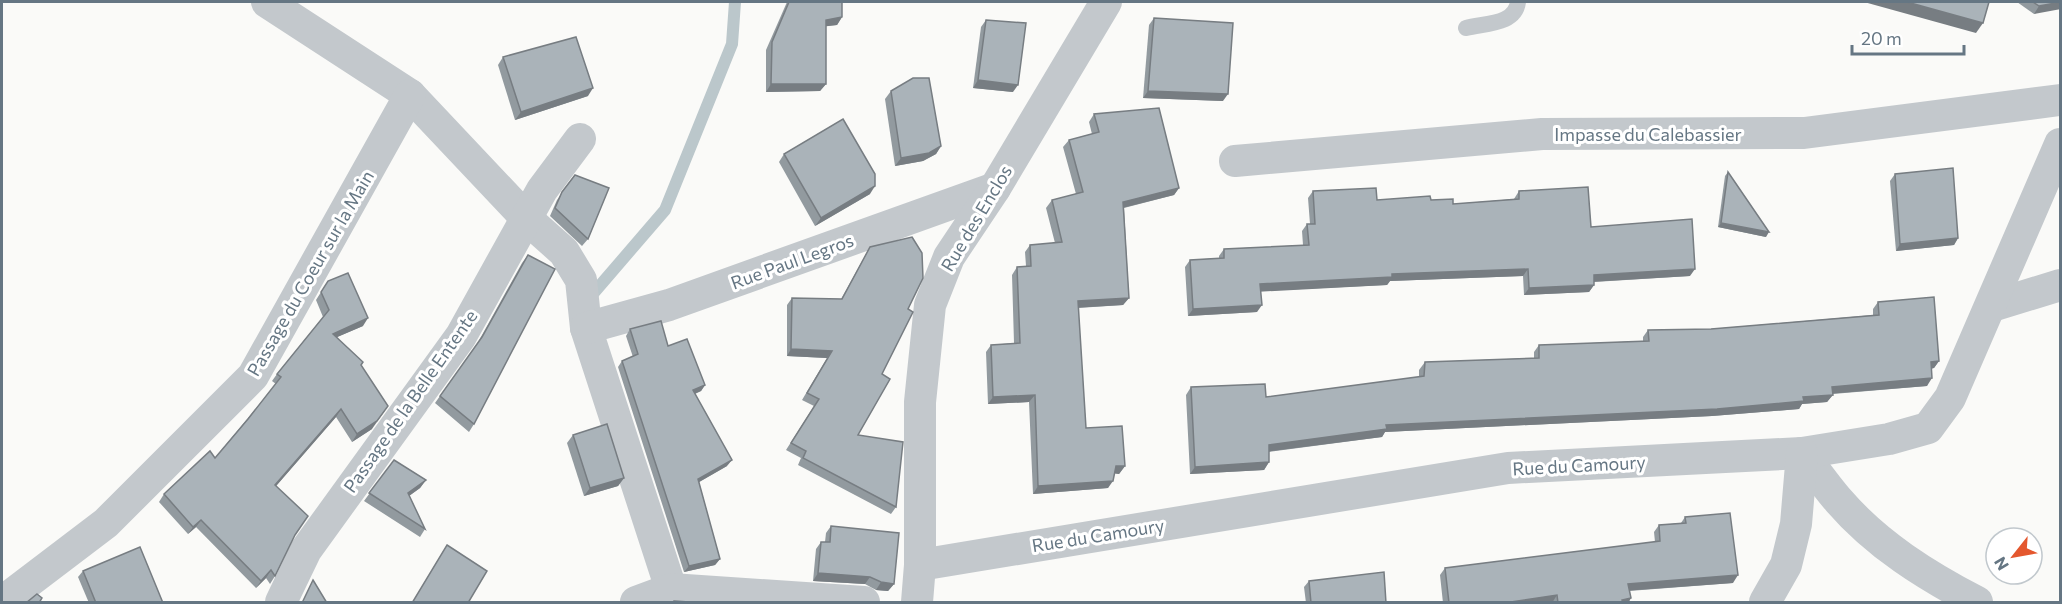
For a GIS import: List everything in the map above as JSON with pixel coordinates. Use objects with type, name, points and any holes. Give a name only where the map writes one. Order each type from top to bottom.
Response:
[{"type":"street","points":[[267,2],[410,95],[527,219],[564,252],[581,280],[586,328],[671,589]]},
{"type":"street","name":"Rue des Enclos","points":[[917,603],[920,565],[920,402],[930,305],[949,257],[994,188],[1106,2]]},
{"type":"street","name":"Passage du Coeur sur la Main","points":[[2,602],[106,523],[253,376],[410,95]]},
{"type":"street","name":"Impasse du Calebassier","points":[[1235,161],[1542,134],[1804,133],[2061,100]]},
{"type":"street","name":"Passage de la Belle Entente","points":[[281,603],[306,550],[461,336],[542,190],[580,139]]},
{"type":"street","name":"Rue du Camoury","points":[[920,565],[1508,468],[1802,453],[1890,439],[1929,428],[1950,398],[2061,144]]},
{"type":"street","name":"Rue Paul Legros","points":[[586,328],[669,305],[994,188]]},
{"type":"street","points":[[1992,306],[2061,285]]},
{"type":"street","points":[[1765,603],[1786,565],[1796,524],[1802,453]]},
{"type":"street","points":[[1802,453],[1840,502],[1896,554],[1977,603]]},
{"type":"street","points":[[636,603],[671,589],[864,603]]},
{"type":"lane","points":[[1466,27],[1509,18],[1517,10],[1518,2]]},
{"type":"building","points":[[789,2],[842,2],[842,17],[826,20],[826,84],[771,84],[772,42]]},
{"type":"building","points":[[1907,2],[1989,2],[1983,23]]},
{"type":"building","points":[[2033,2],[2061,2],[2039,6]]},
{"type":"building","points":[[1154,18],[1233,23],[1228,94],[1148,91]]},
{"type":"building","points":[[986,20],[1026,23],[1018,85],[978,80]]},
{"type":"building","points":[[576,37],[593,88],[521,112],[503,57]]},
{"type":"building","points":[[913,78],[929,78],[941,146],[929,153],[901,158],[891,91]]},
{"type":"building","points":[[1159,108],[1179,188],[1123,202],[1129,298],[1078,301],[1086,428],[1122,426],[1125,466],[1116,466],[1113,481],[1038,486],[1035,395],[993,397],[991,345],[1020,343],[1017,267],[1031,266],[1030,245],[1062,242],[1052,200],[1083,192],[1069,140],[1099,132],[1094,114]]},
{"type":"building","points":[[843,119],[875,174],[875,186],[821,218],[784,154]]},
{"type":"building","points":[[1953,168],[1958,238],[1900,244],[1895,174]]},
{"type":"building","points":[[1728,172],[1769,232],[1721,223]]},
{"type":"building","points":[[575,175],[609,188],[588,239],[555,208],[562,192]]},
{"type":"building","points":[[1588,187],[1591,227],[1692,219],[1695,269],[1594,275],[1594,285],[1529,288],[1528,269],[1392,274],[1392,277],[1260,284],[1262,305],[1193,309],[1190,260],[1224,258],[1224,249],[1309,245],[1307,224],[1315,224],[1313,191],[1376,188],[1377,200],[1430,196],[1431,200],[1453,199],[1453,204],[1519,199],[1519,191]]},
{"type":"building","points":[[912,237],[922,253],[923,278],[908,309],[913,312],[882,374],[890,379],[858,435],[903,442],[896,507],[803,458],[806,451],[791,443],[819,399],[807,393],[832,351],[791,349],[792,298],[842,299],[870,247]]},
{"type":"building","points":[[528,255],[555,269],[474,424],[440,396],[482,337]]},
{"type":"building","points":[[348,273],[368,318],[333,334],[363,362],[361,365],[388,406],[377,421],[357,434],[341,409],[275,485],[308,516],[295,535],[275,576],[271,570],[261,581],[201,520],[193,527],[164,494],[210,451],[215,458],[248,419],[281,377],[277,374],[329,310],[321,292],[328,281]]},
{"type":"building","points":[[1934,297],[1939,361],[1931,362],[1932,378],[1832,387],[1833,395],[1803,397],[1804,401],[1717,409],[1386,425],[1387,429],[1269,445],[1269,462],[1195,467],[1191,387],[1265,384],[1266,397],[1424,376],[1425,362],[1539,358],[1539,345],[1649,341],[1648,330],[1711,329],[1879,315],[1878,302]]},
{"type":"building","points":[[661,321],[668,346],[687,339],[705,385],[693,390],[732,460],[698,479],[720,559],[689,566],[622,361],[638,354],[630,329]]},
{"type":"building","points":[[607,424],[624,478],[590,488],[573,435]]},
{"type":"building","points":[[394,460],[426,480],[408,493],[425,529],[369,493]]},
{"type":"building","points":[[1730,513],[1738,575],[1628,584],[1631,598],[1622,600],[1623,603],[1558,603],[1557,595],[1504,603],[1449,603],[1445,568],[1660,541],[1659,525],[1686,523],[1685,517]]},
{"type":"building","points":[[831,526],[899,533],[894,584],[870,577],[818,573],[821,542],[830,542]]},
{"type":"building","points":[[447,545],[487,571],[468,603],[412,603]]},
{"type":"building","points":[[140,547],[163,603],[96,603],[83,571]]},
{"type":"building","points":[[1384,572],[1386,603],[1311,603],[1309,581]]},
{"type":"building","points":[[313,580],[327,603],[302,603]]},
{"type":"building","points":[[37,594],[42,598],[39,603],[26,603]]},
{"type":"building","points":[[674,601],[705,603],[674,603]]},
{"type":"waterway","points":[[591,296],[665,210],[732,44],[735,2]]}]
